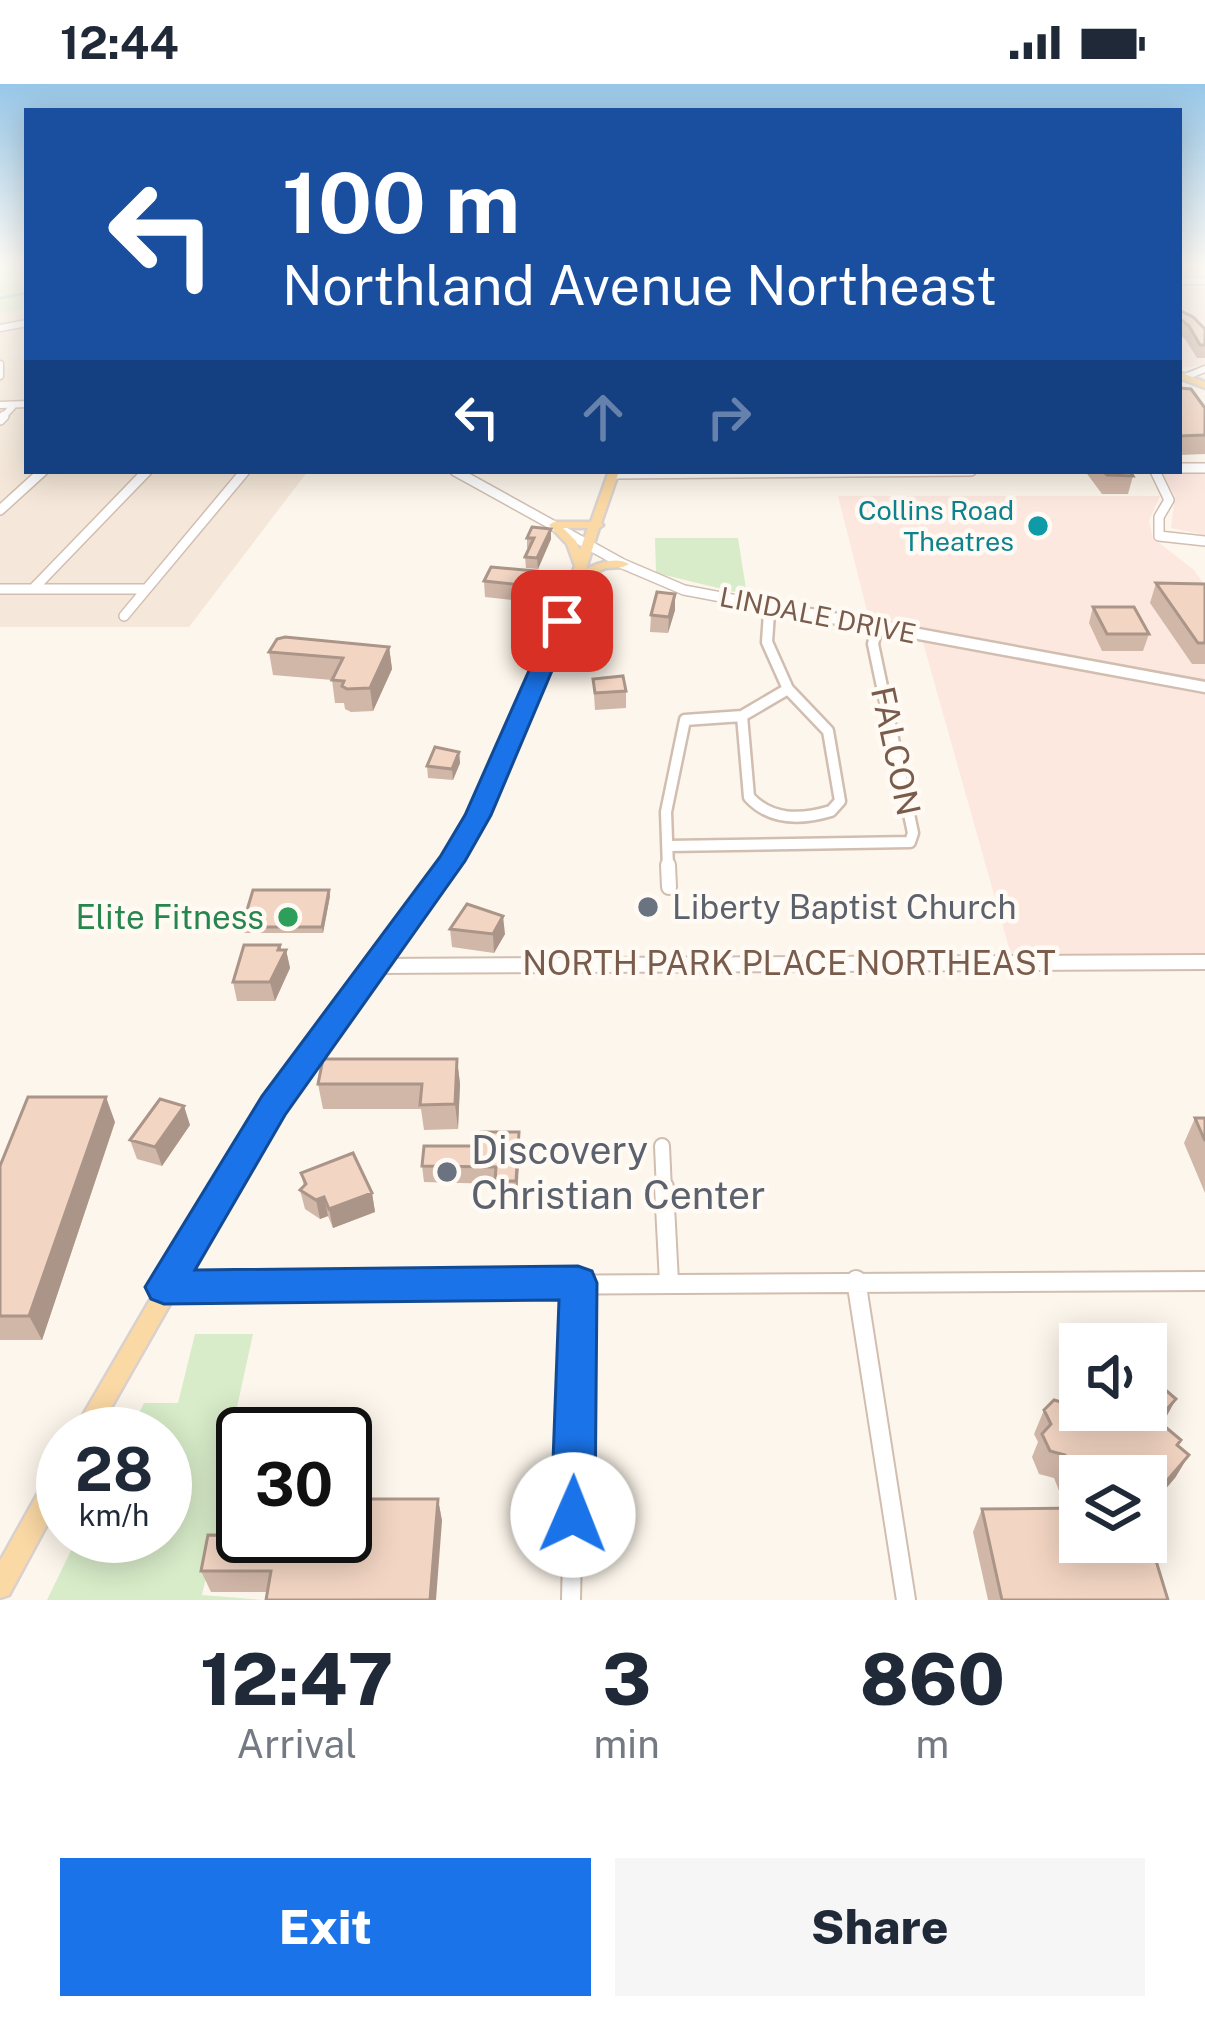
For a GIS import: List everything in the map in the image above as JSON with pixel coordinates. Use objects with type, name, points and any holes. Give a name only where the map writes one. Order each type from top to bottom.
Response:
[{"type":"main road","points":[[1184,374],[1205,382]]},
{"type":"main road","points":[[98,1407],[274,1106],[417,912],[478,815],[580,573],[612,474]]},
{"type":"main road","points":[[554,526],[598,525]]},
{"type":"main road","points":[[554,526],[572,543],[580,573]]},
{"type":"main road","points":[[580,573],[622,564]]},
{"type":"main road","points":[[0,1586],[36,1520]]},
{"type":"street","points":[[0,364],[0,376]]},
{"type":"street","points":[[1184,374],[1205,369]]},
{"type":"street","points":[[0,405],[24,404]]},
{"type":"street","points":[[0,419],[14,405]]},
{"type":"street","points":[[0,510],[40,474]]},
{"type":"street","points":[[33,589],[144,474]]},
{"type":"street","points":[[124,616],[242,474]]},
{"type":"street","name":"LINDALE DRIVE","points":[[460,474],[622,564],[684,590],[1205,687]]},
{"type":"street","points":[[1156,474],[1169,500],[1158,519],[1160,536],[1205,541],[1158,519]]},
{"type":"street","points":[[0,589],[146,589]]},
{"type":"street","points":[[742,716],[749,797],[766,814],[801,816],[831,811],[840,801],[840,785],[828,731],[788,689],[766,641],[769,605]]},
{"type":"street","name":"FALCON","points":[[668,846],[902,846],[913,833],[873,644],[878,626]]},
{"type":"street","points":[[669,887],[669,792],[685,719],[742,716],[788,689]]},
{"type":"street","points":[[801,816],[806,846]]},
{"type":"street","name":"NORTH PARK PLACE NORTHEAST","points":[[376,963],[1205,962]]},
{"type":"street","points":[[662,1146],[669,1282]]},
{"type":"street","points":[[856,1280],[906,1600]]},
{"type":"street","points":[[164,1287],[1205,1281]]},
{"type":"street","points":[[571,1600],[578,1283]]},
{"type":"shaded area","points":[[0,334],[24,334],[24,474],[306,474],[189,627],[0,627]]},
{"type":"shaded area","points":[[1182,334],[1205,334],[1205,365],[1182,368]]},
{"type":"shaded area","points":[[1205,472],[1205,535],[1171,528],[1175,496],[1162,474]]},
{"type":"shaded area","points":[[838,496],[1160,496],[1149,521],[1153,538],[1194,570],[1205,586],[1205,680],[869,619]]},
{"type":"shaded area","points":[[922,639],[1205,693],[1205,954],[1011,955]]},
{"type":"green space","points":[[655,538],[738,538],[747,595],[656,573]]},
{"type":"green space","points":[[195,1334],[253,1334],[237,1407],[216,1407],[216,1553],[211,1556],[202,1595],[264,1600],[47,1600],[65,1563],[192,1563],[192,1407],[142,1407],[144,1403],[178,1403]]},
{"type":"building","points":[[1193,334],[1205,334],[1205,345]]},
{"type":"building","points":[[1182,388],[1191,389],[1205,408],[1205,435],[1182,436]]},
{"type":"building","points":[[532,527],[551,529],[537,558],[525,557],[534,538],[527,538]]},
{"type":"building","points":[[491,567],[547,572],[541,587],[484,581]]},
{"type":"building","points":[[1156,583],[1205,584],[1205,643],[1198,643]]},
{"type":"building","points":[[657,592],[675,594],[669,617],[651,615]]},
{"type":"building","points":[[1093,607],[1134,607],[1149,634],[1107,634]]},
{"type":"building","points":[[277,639],[389,647],[370,688],[347,689],[342,686],[344,681],[332,680],[343,658],[269,652]]},
{"type":"building","points":[[623,676],[626,691],[595,693],[593,679]]},
{"type":"building","points":[[435,747],[459,752],[452,769],[427,766]]},
{"type":"building","name":"Elite Fitness","points":[[253,890],[329,890],[322,927],[242,927]]},
{"type":"building","points":[[467,904],[503,916],[493,934],[450,929]]},
{"type":"building","points":[[244,945],[280,945],[278,950],[286,950],[270,982],[233,982]]},
{"type":"building","points":[[323,1059],[457,1059],[455,1104],[420,1105],[422,1084],[318,1084]]},
{"type":"building","points":[[28,1097],[106,1097],[29,1316],[0,1316],[0,1166]]},
{"type":"building","points":[[160,1099],[184,1106],[155,1147],[130,1140]]},
{"type":"building","points":[[1195,1118],[1205,1118],[1205,1141]]},
{"type":"building","points":[[481,1132],[519,1132],[516,1181],[495,1181],[496,1167],[422,1166],[424,1146],[480,1146]]},
{"type":"building","points":[[353,1153],[372,1193],[329,1209],[324,1197],[316,1200],[300,1190],[306,1184],[301,1173]]},
{"type":"building","points":[[1054,1400],[1059,1401],[1059,1431],[1167,1428],[1189,1455],[1167,1481],[1167,1455],[1050,1451],[1042,1434],[1051,1424],[1044,1410]]},
{"type":"building","points":[[372,1499],[438,1499],[430,1600],[266,1600],[271,1571],[201,1571],[208,1535],[216,1535],[216,1563],[372,1563]]},
{"type":"building","points":[[1059,1508],[1059,1563],[1157,1563],[1168,1600],[1002,1600],[982,1509]]},
{"type":"place","name":"Collins Road Theatres","points":[[1038,526]]},
{"type":"place","name":"Liberty Baptist Church","points":[[648,907]]},
{"type":"place","name":"Elite Fitness","points":[[288,917]]},
{"type":"place","name":"Discovery Christian Center","points":[[447,1172]]},
{"type":"route","points":[[562,621],[478,815],[452,861],[274,1106],[164,1287],[578,1283],[573,1515]]}]
